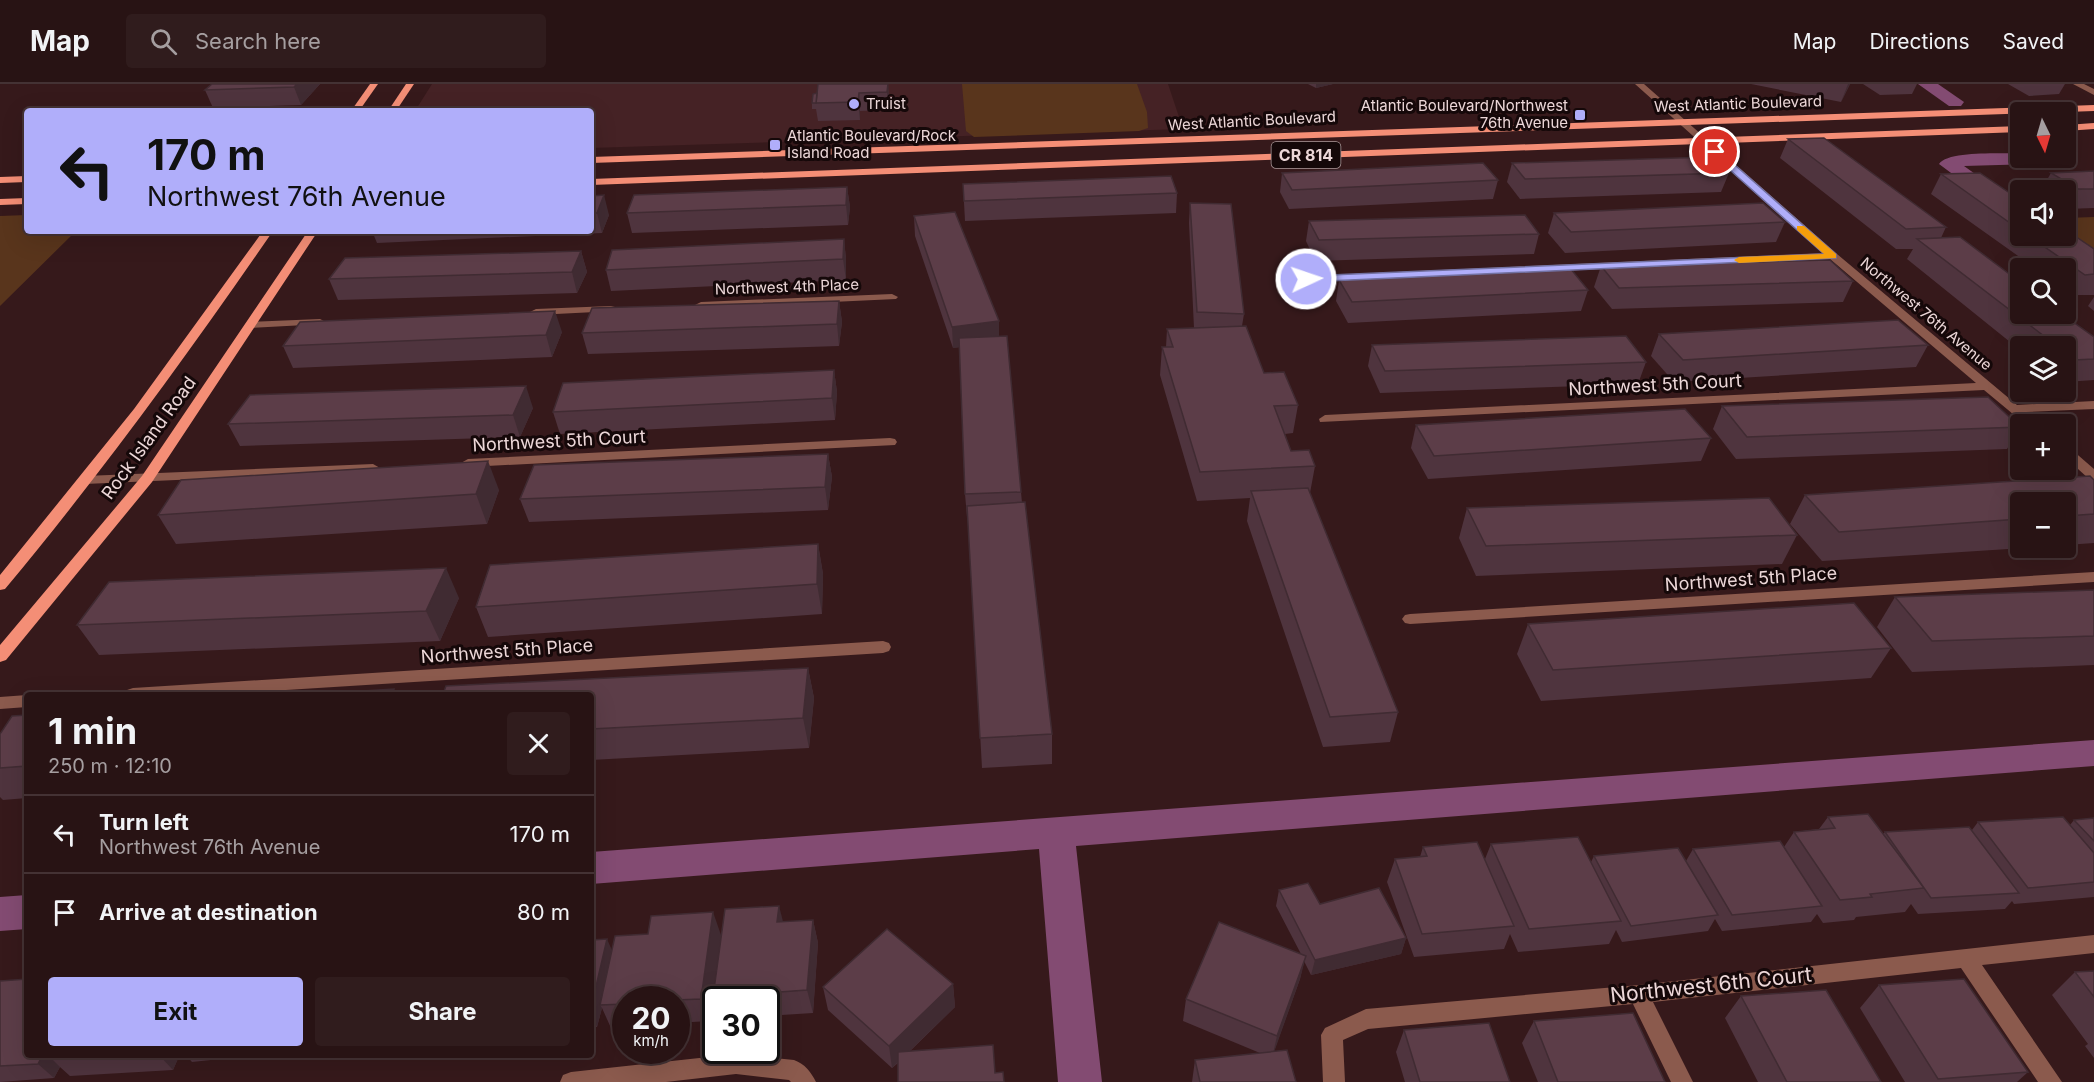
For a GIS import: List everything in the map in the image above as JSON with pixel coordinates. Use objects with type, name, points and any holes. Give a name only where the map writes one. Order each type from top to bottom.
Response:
[{"type":"main road","points":[[357,108],[374,84]]},
{"type":"main road","points":[[394,108],[410,84]]},
{"type":"main road","name":"West Atlantic Boulevard","points":[[594,160],[2094,108]]},
{"type":"main road","points":[[2076,127],[2094,126]]},
{"type":"main road","name":"West Atlantic Boulevard","points":[[594,182],[2010,129]]},
{"type":"main road","points":[[0,180],[24,179]]},
{"type":"main road","points":[[0,202],[24,201]]},
{"type":"main road","name":"Rock Island Road","points":[[0,585],[85,480],[200,328],[266,234]]},
{"type":"main road","name":"Rock Island Road","points":[[0,656],[147,479],[311,234]]},
{"type":"street","name":"Northwest 76th Avenue","points":[[1639,84],[1833,256],[2019,414]]},
{"type":"street","points":[[2077,84],[2094,92]]},
{"type":"street","points":[[1815,137],[1826,146]]},
{"type":"street","points":[[1283,280],[1833,256]]},
{"type":"street","name":"Northwest 4th Place","points":[[690,306],[892,297]]},
{"type":"street","points":[[524,313],[619,309]]},
{"type":"street","points":[[251,325],[334,321]]},
{"type":"street","name":"Northwest 5th Court","points":[[1325,419],[1986,386]]},
{"type":"street","points":[[2013,409],[2094,405]]},
{"type":"street","name":"Northwest 5th Court","points":[[460,464],[890,442]]},
{"type":"street","points":[[2076,461],[2094,476]]},
{"type":"street","points":[[85,480],[388,467]]},
{"type":"street","name":"Northwest 5th Place","points":[[1410,619],[2094,577]]},
{"type":"street","name":"Northwest 5th Place","points":[[165,692],[883,647]]},
{"type":"street","points":[[0,703],[24,701]]},
{"type":"street","name":"Northwest 6th Court","points":[[1334,1082],[1332,1035],[1366,1018],[1639,994],[2094,944]]},
{"type":"street","points":[[1965,957],[2051,1082]]},
{"type":"street","points":[[1639,994],[1682,1082]]},
{"type":"street","points":[[571,1082],[736,1064],[799,1076]]},
{"type":"shaded area","points":[[432,84],[1168,84],[1183,129],[594,148],[594,108],[417,108]]},
{"type":"shaded area","points":[[962,84],[1137,84],[1147,112],[1148,128],[1139,131],[974,137],[966,131]]},
{"type":"shaded area","points":[[24,215],[24,234],[73,234],[0,306],[0,216]]},
{"type":"shaded area","points":[[2094,217],[2094,255],[2076,243],[2076,218]]},
{"type":"building","points":[[212,84],[297,84],[294,87],[205,90]]},
{"type":"building","points":[[818,84],[888,84],[887,92],[859,93],[858,102],[816,103]]},
{"type":"building","points":[[817,93],[816,103],[812,103],[813,94]]},
{"type":"building","points":[[1824,138],[1946,227],[1906,229],[1788,139]]},
{"type":"building","points":[[1711,157],[1729,173],[1525,179],[1512,163]]},
{"type":"building","points":[[1483,163],[1498,180],[1292,190],[1282,173]]},
{"type":"building","points":[[2094,171],[2094,189],[2078,189],[2076,180],[2063,180],[2051,173]]},
{"type":"building","points":[[1980,173],[2010,193],[2010,223],[1941,174]]},
{"type":"building","points":[[1171,176],[1177,193],[964,201],[963,184]]},
{"type":"building","points":[[847,187],[846,205],[627,213],[634,195]]},
{"type":"building","points":[[604,195],[597,213],[594,213],[594,196]]},
{"type":"building","points":[[1190,203],[1231,204],[1244,314],[1197,312]]},
{"type":"building","points":[[1763,203],[1785,222],[1571,232],[1554,213]]},
{"type":"building","points":[[955,212],[999,321],[952,327],[914,216]]},
{"type":"building","points":[[1525,215],[1539,234],[1319,240],[1309,221]]},
{"type":"building","points":[[1960,237],[2010,274],[2010,310],[1917,239]]},
{"type":"building","points":[[2076,237],[2094,249],[2094,274],[2085,275],[2076,269],[2076,258],[2061,258],[2043,246],[2076,246]]},
{"type":"building","points":[[844,239],[843,259],[606,270],[612,250]]},
{"type":"building","points":[[581,251],[572,272],[329,279],[345,258]]},
{"type":"building","points":[[1830,260],[1853,281],[1619,288],[1601,266]]},
{"type":"building","points":[[1570,268],[1588,290],[1352,302],[1339,280]]},
{"type":"building","points":[[839,301],[837,324],[582,333],[592,308]]},
{"type":"building","points":[[555,311],[546,335],[283,346],[300,322]]},
{"type":"building","points":[[1898,320],[1928,345],[1683,360],[1659,334]]},
{"type":"building","points":[[2028,324],[2076,324],[2094,337],[2094,359],[2076,360],[2076,336],[2044,336]]},
{"type":"building","points":[[1246,326],[1264,373],[1284,372],[1298,405],[1274,406],[1291,451],[1309,450],[1315,466],[1200,472],[1162,347],[1173,347],[1167,329]]},
{"type":"building","points":[[1007,336],[1021,492],[965,494],[959,338]]},
{"type":"building","points":[[1626,336],[1646,362],[1385,371],[1372,345]]},
{"type":"building","points":[[834,370],[832,398],[553,412],[563,383]]},
{"type":"building","points":[[526,386],[513,415],[228,424],[250,395]]},
{"type":"building","points":[[1988,397],[2010,418],[2010,427],[1747,437],[1722,406]]},
{"type":"building","points":[[1685,409],[1711,438],[1434,456],[1416,425]]},
{"type":"building","points":[[828,454],[825,487],[520,499],[534,465]]},
{"type":"building","points":[[488,461],[476,494],[158,515],[181,480]]},
{"type":"building","points":[[2090,476],[2094,480],[2094,514],[2076,515],[2076,492],[2010,492],[2010,520],[1839,532],[1805,495],[2030,480],[2076,480],[2076,477]]},
{"type":"building","points":[[1308,488],[1398,712],[1330,717],[1251,491]]},
{"type":"building","points":[[1769,498],[1797,535],[1486,546],[1467,508]]},
{"type":"building","points":[[1025,502],[1052,734],[980,738],[967,506]]},
{"type":"building","points":[[818,544],[817,584],[476,607],[490,565]]},
{"type":"building","points":[[446,568],[426,611],[77,625],[109,582]]},
{"type":"building","points":[[2094,590],[2094,636],[1932,641],[1895,597]]},
{"type":"building","points":[[1854,603],[1891,648],[1553,670],[1528,624]]},
{"type":"building","points":[[808,668],[803,718],[594,729],[594,692],[444,692],[446,686]]},
{"type":"building","points":[[394,689],[393,692],[345,692]]},
{"type":"building","points":[[24,715],[24,766],[0,768],[0,734],[12,716]]},
{"type":"building","points":[[1868,814],[1924,888],[1840,900],[1794,832],[1835,828],[1828,817]]},
{"type":"building","points":[[2063,817],[2094,853],[2094,882],[2028,888],[1978,822]]},
{"type":"building","points":[[2094,818],[2094,841],[2074,820]]},
{"type":"building","points":[[1969,827],[2019,893],[1931,898],[1885,832]]},
{"type":"building","points":[[1578,837],[1621,921],[1529,929],[1491,844]]},
{"type":"building","points":[[1780,841],[1822,906],[1732,915],[1693,849]]},
{"type":"building","points":[[1477,842],[1514,926],[1422,934],[1395,859],[1427,856],[1423,847]]},
{"type":"building","points":[[1678,848],[1718,915],[1631,926],[1594,856]]},
{"type":"building","points":[[1308,883],[1320,904],[1379,888],[1406,938],[1315,960],[1279,890]]},
{"type":"building","points":[[779,906],[777,922],[813,920],[807,990],[780,992],[780,986],[714,986],[725,909]]},
{"type":"building","points":[[713,912],[701,999],[690,999],[690,986],[612,986],[612,1005],[600,1005],[615,936],[648,934],[651,916]]},
{"type":"building","points":[[1219,922],[1306,956],[1277,1036],[1186,999]]},
{"type":"building","points":[[887,929],[953,984],[889,1046],[823,987]]},
{"type":"building","points":[[607,939],[594,995],[594,940]]},
{"type":"building","points":[[2094,971],[2094,997],[2075,972]]},
{"type":"building","points":[[24,979],[24,1058],[41,1058],[38,1064],[0,1066],[0,981]]},
{"type":"building","points":[[1964,979],[2028,1072],[1938,1079],[1879,985]]},
{"type":"building","points":[[1826,990],[1881,1082],[1787,1082],[1741,996]]},
{"type":"building","points":[[1633,1013],[1665,1082],[1558,1082],[1534,1021]]},
{"type":"building","points":[[1489,1023],[1510,1082],[1420,1082],[1404,1030]]},
{"type":"building","points":[[993,1045],[995,1073],[1003,1072],[1004,1082],[898,1082],[898,1052]]},
{"type":"building","points":[[1287,1050],[1296,1082],[1200,1082],[1195,1060]]},
{"type":"waterway","points":[[1926,84],[1955,102]]},
{"type":"waterway","points":[[2010,159],[1956,161],[1948,164],[2010,208]]},
{"type":"waterway","points":[[1056,832],[2094,753]]},
{"type":"waterway","points":[[594,868],[1056,832]]},
{"type":"waterway","points":[[1056,832],[1080,1082]]},
{"type":"waterway","points":[[0,914],[24,912]]},
{"type":"slow traffic","points":[[1739,260],[1833,256],[1800,228]]},
{"type":"place","name":"Truist","points":[[854,104]]},
{"type":"place","name":"Atlantic Boulevard/Northwest 76th Avenue","points":[[1580,115]]},
{"type":"place","name":"Atlantic Boulevard/Rock Island Road","points":[[775,145]]},
{"type":"route","points":[[1306,279],[1833,256],[1715,152]]}]
